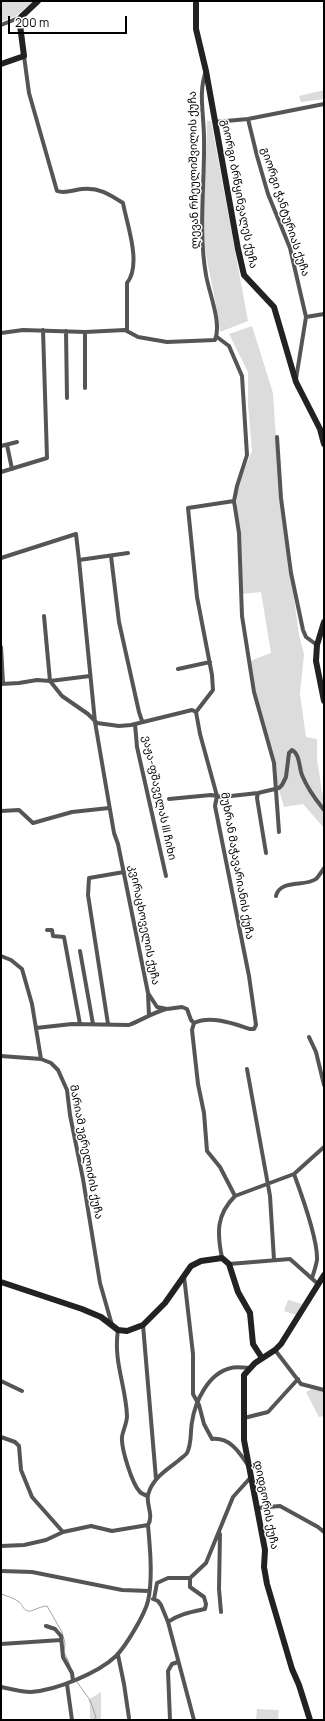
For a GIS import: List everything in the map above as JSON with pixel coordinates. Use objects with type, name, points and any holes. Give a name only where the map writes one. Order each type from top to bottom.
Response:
[{"type":"street","points":[[1,25],[21,17],[38,1]]},
{"type":"street","name":"გიორგი ბრწყინვალეს ქუჩა","points":[[196,1],[196,29],[206,71],[244,275],[274,307],[296,382],[320,429],[324,444]]},
{"type":"street","points":[[21,17],[20,25],[29,93],[57,191],[64,192],[93,189],[103,191],[123,203],[134,253],[127,283],[127,331]]},
{"type":"street","points":[[1,64],[24,56]]},
{"type":"street","name":"ლევან რჩეულიშვილის ქუჩა","points":[[206,71],[202,81],[201,92],[204,138],[202,222],[206,274],[216,321],[217,337]]},
{"type":"street","points":[[215,122],[248,119],[324,104]]},
{"type":"street","name":"გიორგი ჭანტურიას ქუჩა","points":[[248,119],[268,194],[290,248],[306,317],[296,382]]},
{"type":"street","points":[[306,317],[324,314]]},
{"type":"street","points":[[1,333],[23,330],[86,332],[127,331],[138,337],[167,342],[215,340],[217,337],[229,346],[242,376],[247,455],[234,501],[239,533],[242,616],[254,692],[274,764],[279,832]]},
{"type":"street","points":[[1,472],[47,458],[43,330]]},
{"type":"street","points":[[66,331],[67,398]]},
{"type":"street","points":[[85,388],[86,332]]},
{"type":"street","points":[[276,437],[281,498],[291,574],[303,630],[306,637],[317,644]]},
{"type":"street","points":[[1,446],[17,442]]},
{"type":"street","points":[[7,445],[12,469]]},
{"type":"street","points":[[44,616],[50,681],[62,696],[88,714],[95,722],[119,726],[136,724],[142,721],[192,710],[196,712],[213,690],[210,662],[197,597],[188,508],[234,501]]},
{"type":"street","name":"კვირაცხოველის ქუჩა","points":[[1,558],[76,534],[95,722],[109,808],[124,872],[148,993],[157,1007],[167,1009]]},
{"type":"street","points":[[79,560],[128,553]]},
{"type":"street","points":[[111,556],[119,622],[142,721]]},
{"type":"street","points":[[324,622],[317,644],[316,662],[324,701]]},
{"type":"street","points":[[1,647],[2,683],[19,683],[37,680],[50,681],[90,676]]},
{"type":"street","points":[[178,669],[210,662]]},
{"type":"street","name":"მუხრან მაჭავარიანის ქუჩა","points":[[194,1023],[205,1020],[226,1022],[250,1030],[254,1029],[256,1025],[249,976],[215,806],[217,796],[207,762],[196,712]]},
{"type":"street","name":"ვაჟა-ფშაველას III ჩიხი","points":[[136,724],[137,747],[166,876]]},
{"type":"street","points":[[169,799],[211,795],[222,797],[258,793],[276,789],[282,785],[285,780],[289,753],[292,750],[295,751],[297,755],[302,776],[324,810]]},
{"type":"street","points":[[258,793],[257,798],[266,853]]},
{"type":"street","points":[[1,811],[19,810],[33,823],[72,812],[109,808]]},
{"type":"street","points":[[276,896],[279,890],[288,885],[315,879],[324,868]]},
{"type":"street","points":[[108,1024],[88,895],[89,878],[124,872]]},
{"type":"street","points":[[47,930],[52,930],[53,936],[64,937],[80,1024]]},
{"type":"street","points":[[80,951],[93,1024]]},
{"type":"street","points":[[1,956],[11,960],[22,969],[26,980],[41,1059],[1,1056]]},
{"type":"street","points":[[148,993],[149,1015]]},
{"type":"street","points":[[36,1028],[80,1024],[129,1024],[138,1022],[149,1015],[167,1009],[182,1007],[187,1009],[191,1020],[194,1023],[192,1030],[198,1084],[204,1113],[207,1151],[220,1167],[235,1196]]},
{"type":"street","points":[[309,1037],[316,1052],[324,1085]]},
{"type":"street","name":"მარიამ უგრელიძის ქუჩა","points":[[41,1059],[51,1063],[58,1070],[67,1090],[70,1115],[83,1179],[100,1284],[112,1326]]},
{"type":"street","points":[[247,1069],[270,1196],[274,1260]]},
{"type":"street","points":[[262,1358],[253,1344],[250,1313],[238,1292],[229,1264],[222,1258],[218,1230],[220,1221],[229,1202],[235,1196],[294,1174],[324,1147]]},
{"type":"street","points":[[294,1174],[310,1224],[316,1250],[317,1260],[312,1278]]},
{"type":"street","points":[[1,1282],[82,1309],[101,1317],[118,1330],[126,1331],[143,1325],[165,1303],[191,1266],[222,1258]]},
{"type":"street","points":[[229,1264],[290,1259],[318,1284]]},
{"type":"street","points":[[1,1688],[30,1692],[67,1684],[73,1682],[118,1655],[138,1624],[149,1598],[150,1575],[148,1525],[150,1521],[148,1496],[156,1479],[186,1454],[190,1444],[196,1403],[208,1384],[218,1373],[232,1367],[249,1368],[281,1344],[324,1275]]},
{"type":"street","points":[[184,1276],[193,1354],[193,1394],[196,1403],[199,1406],[204,1424],[212,1439],[219,1438],[226,1440],[233,1446],[248,1465]]},
{"type":"street","points":[[143,1325],[156,1479]]},
{"type":"street","points":[[118,1330],[116,1343],[117,1360],[127,1416],[122,1442],[130,1472],[136,1487],[140,1492],[148,1496]]},
{"type":"street","points":[[275,1350],[301,1384],[324,1390]]},
{"type":"street","name":"დიდგორის ქუჩა","points":[[249,1368],[244,1375],[244,1440],[265,1550],[264,1567],[267,1584],[292,1669],[299,1685],[310,1720]]},
{"type":"street","points":[[244,1418],[268,1412],[298,1379]]},
{"type":"street","points":[[1,1381],[22,1391]]},
{"type":"street","points":[[1,1437],[15,1442],[18,1446],[21,1470],[33,1499],[62,1532]]},
{"type":"street","points":[[154,1599],[156,1583],[163,1579],[190,1578],[206,1563],[220,1532],[233,1497],[251,1477]]},
{"type":"street","points":[[257,1508],[280,1506],[318,1527],[324,1532]]},
{"type":"street","points":[[1,1546],[24,1545],[46,1540],[62,1532],[91,1526],[112,1531],[148,1525]]},
{"type":"street","points":[[220,1532],[219,1589],[221,1612]]},
{"type":"street","points":[[1,1571],[32,1572],[122,1590],[149,1592]]},
{"type":"street","points":[[168,1622],[185,1613],[204,1609],[205,1607],[204,1597],[190,1587],[190,1578]]},
{"type":"street","points":[[149,1598],[154,1599],[161,1605],[168,1622],[194,1720]]},
{"type":"street","points":[[46,1626],[55,1629],[61,1636],[63,1657],[72,1674],[73,1682]]},
{"type":"street","points":[[1,1644],[61,1640]]},
{"type":"street","points":[[118,1655],[129,1718]]},
{"type":"street","points":[[170,1720],[168,1671],[172,1664],[178,1662]]},
{"type":"street","points":[[67,1684],[72,1720]]},
{"type":"shaded area","points":[[1,1],[34,1],[16,16],[1,22]]},
{"type":"shaded area","points":[[324,90],[324,99],[301,102],[299,96]]},
{"type":"shaded area","points":[[207,121],[211,121],[248,321],[220,332],[204,238]]},
{"type":"shaded area","points":[[252,326],[273,393],[279,485],[299,635],[304,654],[300,694],[306,737],[317,739],[317,759],[324,798],[324,828],[303,804],[284,807],[277,783],[276,767],[254,692],[250,661],[271,653],[261,592],[242,594],[236,490],[252,451],[248,404],[248,372],[229,334]]},
{"type":"shaded area","points":[[288,1300],[302,1304],[296,1315],[284,1311]]},
{"type":"shaded area","points":[[312,1389],[324,1392],[324,1416],[319,1417],[306,1392]]},
{"type":"shaded area","points":[[101,1692],[101,1720],[90,1720],[90,1705],[88,1700]]},
{"type":"shaded area","points":[[257,1709],[279,1710],[278,1720],[256,1720]]},
{"type":"waterway","points":[[1,1594],[17,1601],[25,1610],[28,1611],[47,1606],[62,1632],[65,1643],[64,1652],[70,1665]]},
{"type":"waterway","points":[[77,1682],[90,1700],[96,1717],[94,1720]]}]
